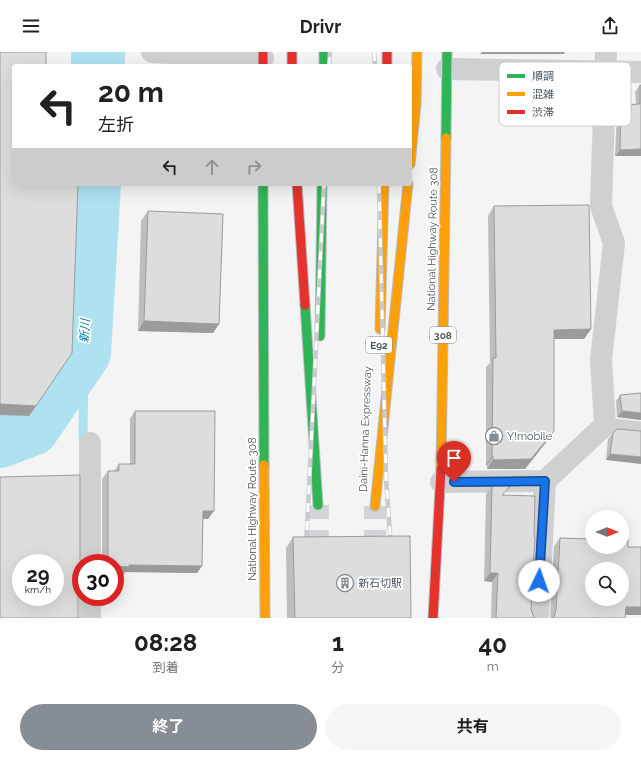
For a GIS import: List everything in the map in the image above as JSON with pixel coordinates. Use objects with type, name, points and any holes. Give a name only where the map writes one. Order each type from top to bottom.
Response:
[{"type":"highway","points":[[292,52],[292,64]]},
{"type":"highway","points":[[324,52],[324,64]]},
{"type":"highway","points":[[387,52],[387,64]]},
{"type":"highway","points":[[412,144],[416,105],[417,52]]},
{"type":"highway","name":"National Highway Route 308","points":[[433,618],[441,482],[447,61]]},
{"type":"highway","name":"National Highway Route 308","points":[[263,186],[265,618]]},
{"type":"highway","points":[[297,186],[318,506],[319,388]]},
{"type":"highway","points":[[320,349],[322,186]]},
{"type":"highway","name":"E92","points":[[380,341],[384,186]]},
{"type":"highway","name":"Daini-Hanna Expressway","points":[[378,388],[375,506],[408,186]]},
{"type":"street","points":[[152,52],[263,59]]},
{"type":"street","points":[[447,61],[605,62]]},
{"type":"street","points":[[631,69],[641,72]]},
{"type":"street","points":[[441,482],[545,481],[605,425],[601,360],[614,244],[601,206],[603,126]]},
{"type":"street","points":[[90,443],[90,554]]},
{"type":"street","points":[[538,618],[545,481]]},
{"type":"street","points":[[90,606],[90,618]]},
{"type":"lane","points":[[605,425],[641,429]]},
{"type":"building","points":[[0,52],[46,52],[46,64],[12,64],[12,186],[78,186],[72,353],[36,406],[0,404]]},
{"type":"building","points":[[641,85],[641,149],[620,150],[621,126],[631,126],[631,104],[640,104]]},
{"type":"building","points":[[589,205],[591,329],[554,330],[554,431],[531,459],[493,460],[493,358],[496,358],[494,206]]},
{"type":"building","points":[[148,211],[223,214],[219,324],[144,321]]},
{"type":"building","points":[[641,393],[641,413],[622,411],[620,395]]},
{"type":"building","points":[[135,411],[215,411],[214,511],[203,511],[202,566],[129,565],[129,567],[124,567],[124,554],[108,554],[108,471],[119,471],[119,464],[135,464]]},
{"type":"building","points":[[617,429],[641,431],[641,457],[610,454],[613,433]]},
{"type":"building","points":[[80,475],[80,554],[72,554],[72,606],[78,606],[78,618],[0,618],[0,477]]},
{"type":"building","points":[[511,485],[502,495],[535,496],[535,537],[531,609],[535,618],[496,618],[498,573],[490,573],[492,486]]},
{"type":"building","name":"新石切駅","points":[[410,536],[411,618],[295,618],[293,537]]},
{"type":"building","points":[[560,538],[585,539],[585,554],[629,554],[629,547],[641,547],[641,607],[626,607],[625,618],[553,618],[556,610]]},
{"type":"waterway","name":"新川","points":[[98,52],[98,64]]},
{"type":"waterway","name":"新川","points":[[0,441],[32,429],[84,353],[94,186]]},
{"type":"waterway","points":[[83,438],[84,353]]},
{"type":"tunnel","points":[[317,618],[318,505]]},
{"type":"tunnel","points":[[375,506],[375,618]]},
{"type":"railway","points":[[329,64],[330,52]]},
{"type":"railway","points":[[374,52],[375,64]]},
{"type":"railway","points":[[306,548],[324,186]]},
{"type":"railway","points":[[379,186],[386,478],[391,548]]},
{"type":"traffic: fast","points":[[324,52],[324,64]]},
{"type":"traffic: fast","points":[[446,138],[447,52]]},
{"type":"traffic: fast","points":[[263,186],[264,465]]},
{"type":"traffic: fast","points":[[320,336],[322,186]]},
{"type":"traffic: fast","points":[[305,305],[318,505]]},
{"type":"traffic: slow","points":[[412,144],[416,105],[417,52]]},
{"type":"traffic: slow","points":[[441,469],[446,138]]},
{"type":"traffic: slow","points":[[380,329],[384,186]]},
{"type":"traffic: slow","points":[[375,506],[408,186]]},
{"type":"traffic: slow","points":[[264,465],[265,618]]},
{"type":"traffic: jam","points":[[263,52],[263,64]]},
{"type":"traffic: jam","points":[[292,52],[292,64]]},
{"type":"traffic: jam","points":[[387,52],[387,64]]},
{"type":"traffic: jam","points":[[297,186],[305,305]]},
{"type":"traffic: jam","points":[[433,618],[441,469]]},
{"type":"place","name":"Y!mobile","points":[[494,436]]},
{"type":"place","name":"新石切駅","points":[[345,583]]},
{"type":"route","points":[[454,482],[545,481],[539,581]]}]
